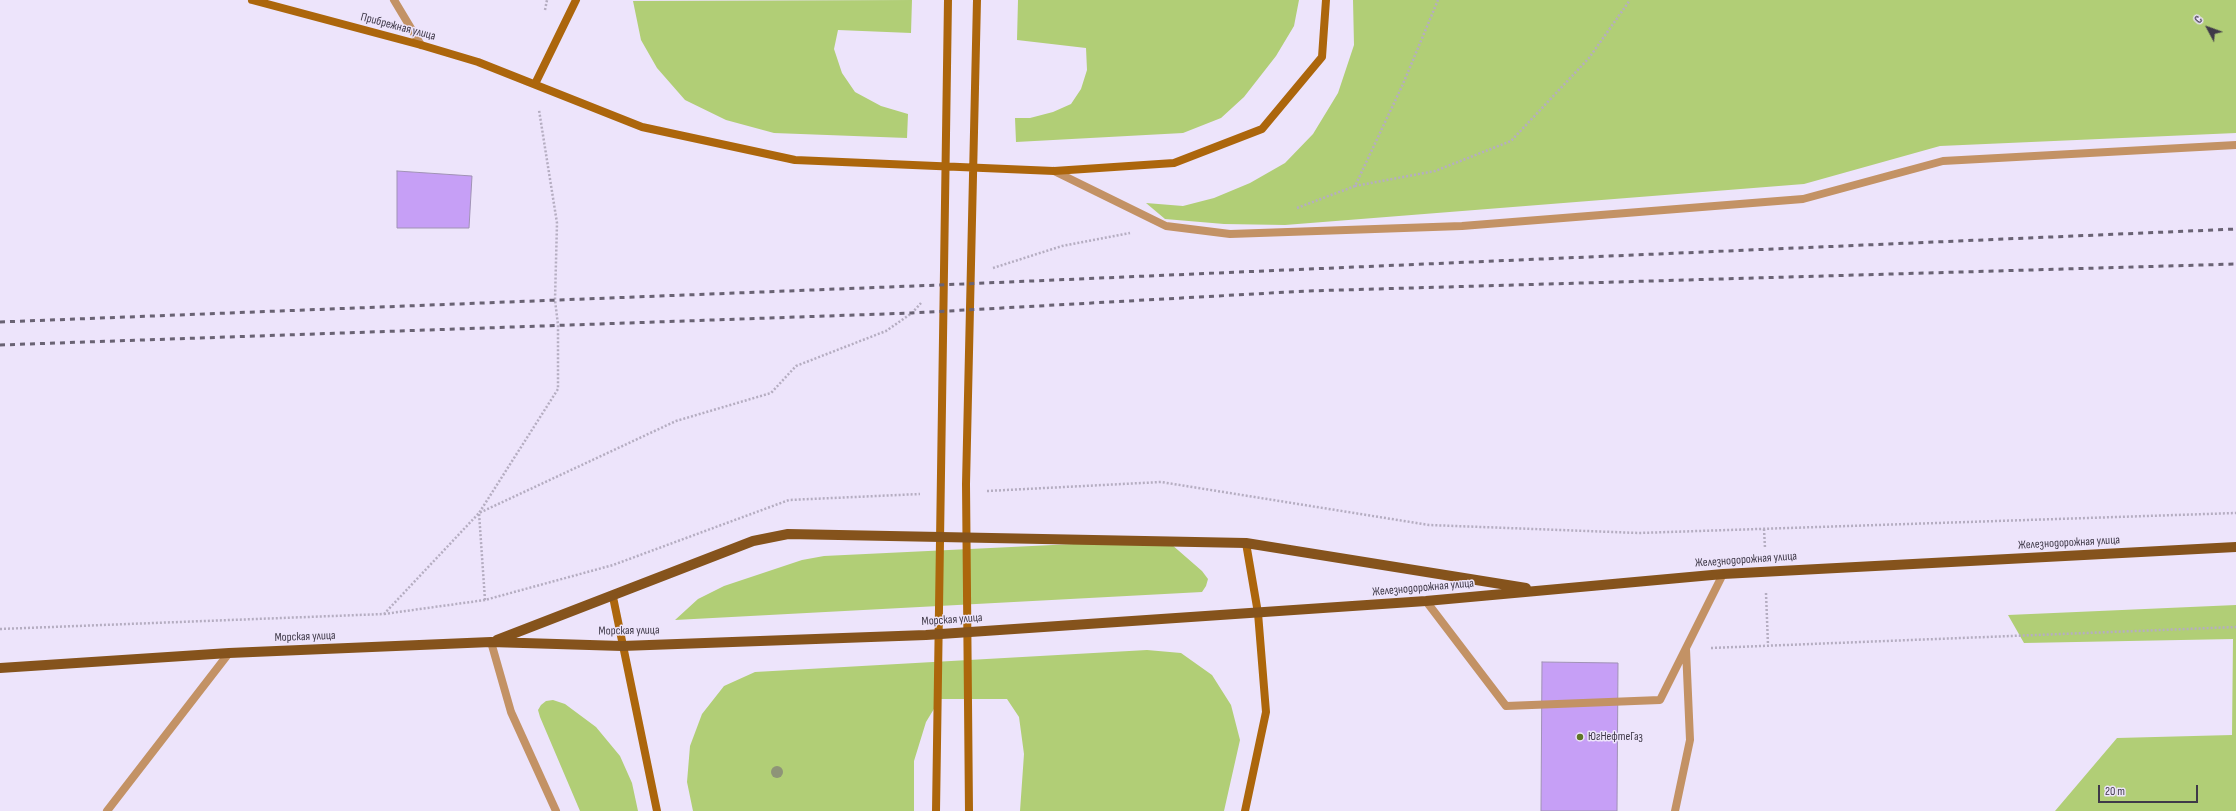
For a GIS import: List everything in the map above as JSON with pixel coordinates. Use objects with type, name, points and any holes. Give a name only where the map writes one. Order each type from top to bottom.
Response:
[{"type":"main road","name":"Прибрежная улица","points":[[252,0],[421,45],[478,62],[642,127],[795,160],[1054,171],[1174,163],[1262,129],[1322,57],[1326,0]]},
{"type":"main road","points":[[535,84],[576,0]]},
{"type":"main road","points":[[936,811],[948,0]]},
{"type":"main road","points":[[969,811],[966,484],[977,0]]},
{"type":"main road","points":[[491,642],[613,597],[753,541],[788,534],[1246,543],[1541,591]]},
{"type":"main road","points":[[1245,811],[1266,712],[1258,613],[1246,543]]},
{"type":"main road","name":"Железнодорожная улица","points":[[1258,613],[1426,601],[1723,574],[2236,547]]},
{"type":"main road","points":[[613,597],[657,811]]},
{"type":"main road","name":"Морская улица","points":[[0,668],[229,653],[491,642],[622,646],[926,635],[1258,613]]},
{"type":"street","points":[[394,0],[421,45]]},
{"type":"street","points":[[1054,171],[1166,226],[1230,234],[1462,226],[1803,199],[1943,160],[2236,146]]},
{"type":"street","points":[[1426,601],[1506,706],[1660,700],[1723,574]]},
{"type":"street","points":[[491,642],[512,712],[556,811]]},
{"type":"street","points":[[1675,811],[1690,740],[1686,648]]},
{"type":"street","points":[[107,811],[229,653]]},
{"type":"path","points":[[1354,186],[1403,84],[1438,0]]},
{"type":"path","points":[[1296,208],[1354,186],[1435,171],[1511,141],[1589,58],[1630,0]]},
{"type":"path","points":[[384,614],[479,513],[558,389],[558,325],[555,300],[557,223]]},
{"type":"path","points":[[990,269],[1062,246],[1166,226]]},
{"type":"path","points":[[479,513],[676,421],[771,393],[796,366],[886,331],[912,313],[922,302]]},
{"type":"path","points":[[979,491],[1161,482],[1429,525],[1638,533],[2236,513]]},
{"type":"path","points":[[0,629],[384,614],[485,600],[613,565],[789,500],[923,494]]},
{"type":"path","points":[[479,513],[485,600]]},
{"type":"path","points":[[1686,648],[2236,627]]},
{"type":"green space","points":[[912,0],[911,33],[838,30],[834,49],[842,73],[855,92],[881,106],[908,114],[907,138],[774,133],[726,120],[685,100],[657,68],[641,40],[633,1]]},
{"type":"green space","points":[[1018,0],[1299,0],[1294,26],[1276,56],[1244,97],[1221,118],[1183,133],[1016,142],[1015,118],[1030,118],[1053,112],[1071,104],[1081,89],[1087,70],[1086,48],[1017,40]]},
{"type":"green space","points":[[1353,0],[2236,0],[2236,133],[1940,146],[1804,184],[1285,225],[1224,224],[1165,219],[1146,203],[1183,206],[1214,198],[1250,183],[1285,163],[1313,134],[1338,93],[1354,45]]},
{"type":"green space","points":[[1157,540],[1171,544],[1202,571],[1208,579],[1202,592],[675,620],[698,599],[724,586],[802,560],[824,556]]},
{"type":"green space","points":[[2236,605],[2236,811],[2055,811],[2117,738],[2232,735],[2233,639],[2024,643],[2008,615]]},
{"type":"green space","points":[[1147,650],[1181,653],[1212,675],[1231,705],[1240,740],[1224,811],[1020,811],[1024,754],[1019,717],[1007,699],[940,699],[926,722],[914,761],[914,811],[693,811],[687,782],[690,746],[702,714],[724,686],[755,672]]},
{"type":"green space","points":[[553,700],[565,704],[596,727],[620,756],[632,783],[638,811],[580,811],[538,710],[546,701]]},
{"type":"building","points":[[397,171],[472,176],[469,228],[397,228]]},
{"type":"building","name":"ЮгНефтеГаз","points":[[1542,662],[1618,663],[1617,811],[1541,811]]},
{"type":"railway","points":[[0,322],[939,285],[2236,229]]},
{"type":"railway","points":[[0,345],[912,313],[1307,291],[2236,264]]},
{"type":"place","name":"ЮгНефтеГаз","points":[[1580,737]]}]
